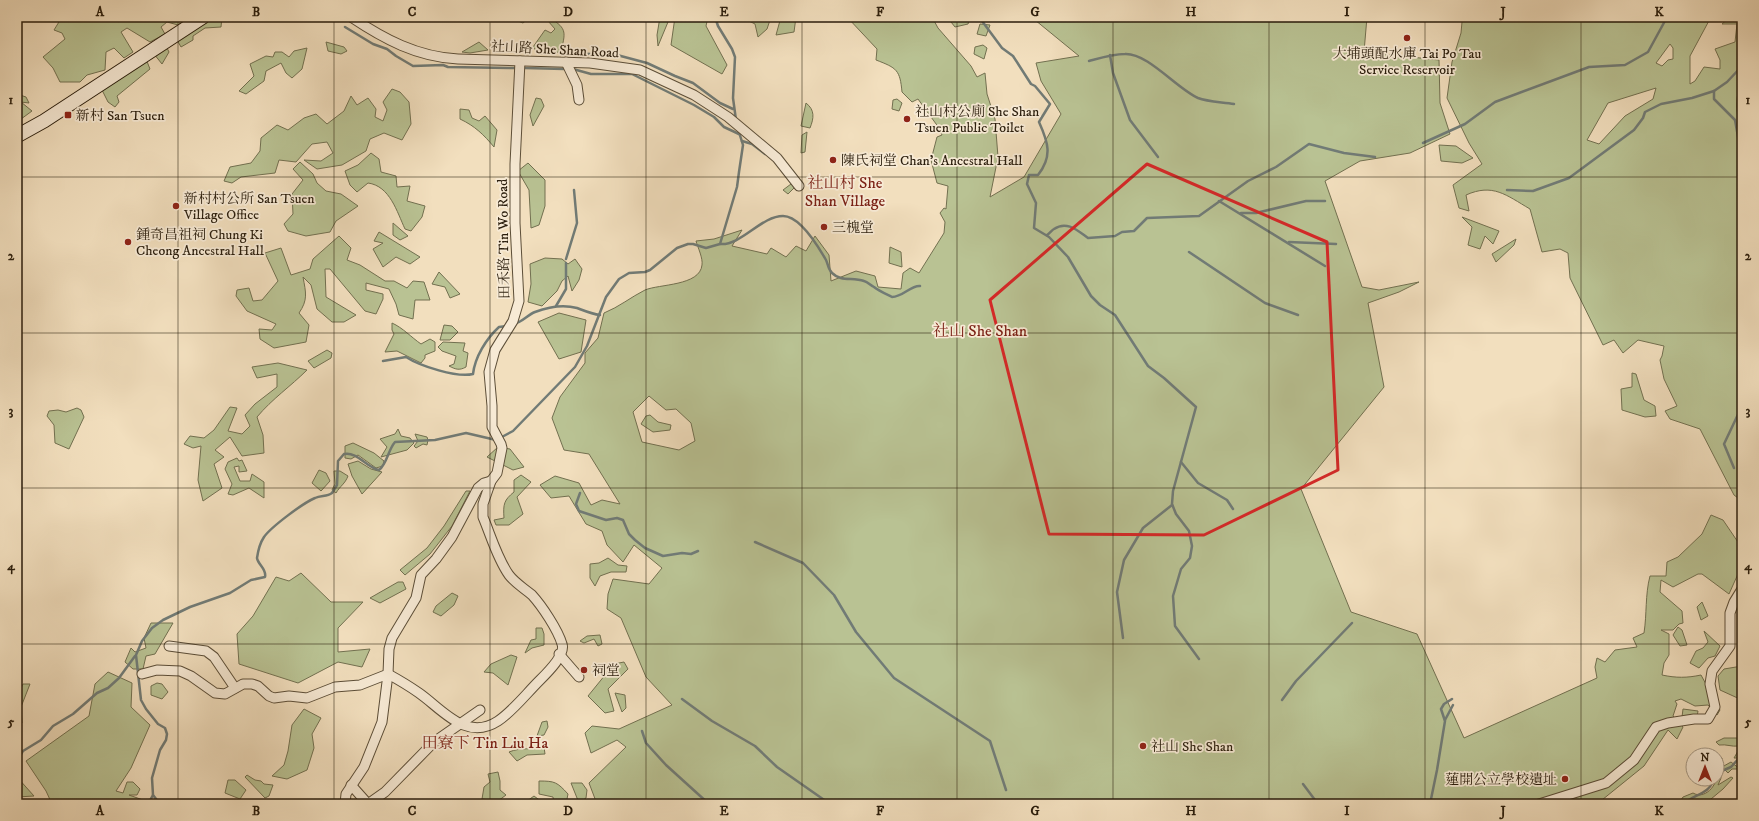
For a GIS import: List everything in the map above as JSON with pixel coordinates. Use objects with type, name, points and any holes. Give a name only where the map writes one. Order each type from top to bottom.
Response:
[{"type":"main road","points":[[17,136],[44,121],[203,17]]},
{"type":"street","name":"社山路 She Shan Road","points":[[351,17],[390,41],[430,55],[458,59],[602,64],[640,70],[694,94],[728,117],[744,129],[782,163],[799,186]]},
{"type":"street","name":"田禾路 Tin Wo Road","points":[[491,481],[497,473],[501,444],[492,427],[490,369],[496,347],[511,324],[517,310],[519,296],[515,186],[520,61]]},
{"type":"street","points":[[566,62],[576,86],[578,100]]},
{"type":"street","points":[[345,804],[346,794],[364,768],[382,722],[390,644],[395,631],[416,598],[421,574],[436,559],[452,537],[478,488],[485,482],[491,481],[482,511],[488,530],[506,571],[514,582],[533,597],[554,627],[563,645],[560,654],[550,670],[507,714],[498,721],[480,728],[471,728],[460,724],[421,694],[388,674]]},
{"type":"street","points":[[1539,804],[1606,783],[1634,760],[1656,727],[1668,723],[1694,719],[1708,720],[1715,707],[1710,684],[1712,671],[1730,646],[1730,613],[1734,602],[1742,589]]},
{"type":"street","points":[[169,646],[206,651],[214,657],[235,688]]},
{"type":"street","points":[[560,654],[579,677]]},
{"type":"street","points":[[142,674],[157,670],[180,671],[191,676],[215,693],[225,694],[243,684],[252,684],[258,686],[271,698],[289,696],[307,698],[335,688],[360,685],[388,674]]},
{"type":"street","points":[[352,785],[368,804],[385,792],[434,742],[480,710]]},
{"type":"highlighted area","points":[[1147,164],[1327,242],[1338,470],[1204,535],[1049,534],[990,300]]},
{"type":"green space","points":[[62,17],[113,17],[119,22],[123,17],[190,17],[178,25],[167,22],[161,27],[165,34],[150,42],[127,28],[121,32],[133,52],[124,58],[114,48],[106,52],[105,70],[87,75],[80,82],[60,82],[53,68],[43,57],[65,39],[62,33],[54,30]]},
{"type":"green space","points":[[196,17],[222,17],[221,27],[205,28],[193,36],[193,40],[181,47],[177,40]]},
{"type":"green space","points":[[513,17],[529,18],[523,23],[513,19]]},
{"type":"green space","points":[[660,17],[668,17],[668,22],[658,46],[657,35]]},
{"type":"green space","points":[[675,17],[708,17],[706,26],[727,65],[722,74],[671,45]]},
{"type":"green space","points":[[741,17],[771,17],[767,29],[758,37],[755,24]]},
{"type":"green space","points":[[781,17],[796,17],[794,32],[776,35]]},
{"type":"green space","points":[[847,17],[932,17],[938,28],[971,66],[977,77],[985,73],[987,94],[995,119],[998,157],[990,197],[1024,177],[1061,114],[1041,81],[1036,63],[1079,56],[1035,20],[1034,17],[1367,17],[1364,52],[1439,60],[1440,103],[1450,134],[1410,153],[1360,161],[1325,181],[1362,287],[1379,290],[1419,282],[1399,292],[1368,303],[1384,387],[1301,489],[1351,612],[1417,634],[1464,738],[1597,678],[1595,667],[1597,658],[1605,662],[1615,650],[1637,647],[1633,638],[1644,633],[1647,590],[1650,576],[1666,576],[1667,562],[1678,557],[1702,534],[1711,515],[1723,520],[1742,548],[1742,565],[1729,594],[1702,574],[1698,574],[1673,587],[1661,580],[1660,592],[1682,611],[1683,623],[1679,624],[1673,630],[1661,630],[1669,634],[1669,655],[1664,663],[1662,675],[1672,677],[1691,677],[1701,675],[1720,710],[1717,715],[1708,705],[1695,706],[1681,699],[1675,701],[1677,704],[1673,716],[1683,727],[1677,739],[1668,730],[1644,766],[1597,804],[597,804],[589,783],[626,747],[617,740],[591,753],[585,733],[592,726],[619,729],[672,705],[646,677],[621,618],[607,609],[608,594],[613,579],[649,584],[662,568],[634,545],[623,562],[607,545],[602,531],[586,524],[569,496],[551,498],[540,485],[555,476],[579,483],[591,505],[602,500],[620,504],[589,454],[564,450],[552,418],[560,397],[585,363],[585,353],[598,338],[604,313],[645,290],[687,281],[694,277],[700,272],[702,265],[701,256],[696,241],[714,239],[742,230],[732,246],[767,254],[771,248],[786,257],[796,246],[806,251],[815,236],[829,255],[831,281],[856,271],[875,276],[878,287],[901,289],[903,273],[910,268],[919,273],[944,233],[945,222],[940,213],[944,208],[946,209],[948,186],[937,183],[931,160],[937,137],[942,135],[939,128],[918,99],[912,102],[902,92],[900,79],[896,71],[889,65],[876,60],[877,49]],"holes":[[[649,396],[666,410],[676,409],[691,423],[695,441],[679,450],[642,442],[633,412]]]},
{"type":"green space","points":[[947,17],[971,17],[968,24],[955,27]]},
{"type":"green space","points":[[1460,17],[1711,17],[1690,56],[1690,84],[1695,81],[1704,67],[1720,69],[1720,60],[1715,49],[1735,42],[1737,24],[1722,24],[1730,17],[1742,17],[1742,89],[1739,89],[1737,99],[1737,114],[1742,128],[1742,501],[1734,495],[1700,429],[1670,419],[1665,411],[1677,406],[1664,379],[1660,360],[1664,346],[1638,340],[1623,353],[1614,340],[1603,345],[1570,278],[1568,253],[1560,249],[1542,252],[1530,209],[1506,195],[1492,190],[1484,190],[1466,195],[1469,211],[1459,208],[1453,185],[1482,164],[1469,143],[1447,98],[1452,62],[1461,33],[1462,22]],"holes":[[[1670,44],[1673,48],[1673,59],[1668,60],[1662,66],[1656,63]],[[1656,88],[1653,99],[1625,116],[1599,144],[1587,140],[1608,103]]]},
{"type":"green space","points":[[550,18],[560,25],[564,32],[561,52],[539,54],[533,47],[545,30],[551,33],[555,29],[548,21]]},
{"type":"green space","points":[[980,24],[990,25],[986,36],[977,34]]},
{"type":"green space","points":[[326,42],[344,47],[347,51],[341,54],[328,51]]},
{"type":"green space","points":[[479,42],[488,50],[470,53],[462,52]]},
{"type":"green space","points":[[983,45],[987,48],[984,59],[974,54],[975,47]]},
{"type":"green space","points":[[166,46],[169,52],[162,64],[154,54]]},
{"type":"green space","points":[[307,48],[302,69],[292,78],[286,73],[281,63],[266,71],[264,81],[246,94],[239,91],[254,76],[250,64],[266,56],[273,57],[275,52],[282,52],[289,57],[294,51]]},
{"type":"green space","points":[[146,59],[150,69],[117,96],[119,102],[115,107],[108,102],[102,90]]},
{"type":"green space","points":[[392,89],[400,92],[409,102],[411,124],[402,140],[384,133],[370,139],[366,151],[342,165],[317,169],[304,160],[321,161],[333,153],[327,142],[312,144],[296,162],[279,160],[275,173],[241,177],[232,183],[224,181],[230,167],[251,163],[260,151],[261,138],[277,125],[288,130],[304,118],[316,114],[327,124],[344,111],[351,96],[357,105],[368,98],[376,109],[375,117],[383,121],[387,110],[383,102]]},
{"type":"green space","points":[[17,94],[26,97],[29,103],[21,102],[32,111],[17,122]]},
{"type":"green space","points":[[536,98],[541,99],[544,106],[533,126],[530,115]]},
{"type":"green space","points":[[897,99],[902,103],[899,111],[892,109],[893,100]]},
{"type":"green space","points":[[806,103],[811,108],[813,114],[810,128],[801,126]]},
{"type":"green space","points":[[460,109],[469,110],[472,118],[479,121],[485,116],[497,130],[494,147],[479,131],[460,119]]},
{"type":"green space","points":[[807,132],[805,152],[801,153],[802,135]]},
{"type":"green space","points":[[1439,145],[1456,146],[1473,158],[1462,163],[1441,161]]},
{"type":"green space","points":[[371,153],[379,159],[381,172],[396,176],[397,187],[410,186],[407,201],[425,206],[422,217],[411,231],[405,229],[392,201],[382,189],[376,185],[368,183],[357,192],[350,185],[345,171],[358,165]]},
{"type":"green space","points":[[300,162],[313,174],[317,183],[326,191],[341,194],[358,206],[336,221],[330,232],[306,236],[288,231],[284,224],[293,214],[292,194],[303,180],[293,169]]},
{"type":"green space","points":[[528,163],[545,180],[545,206],[539,225],[531,228],[529,190],[518,171]]},
{"type":"green space","points":[[791,184],[796,186],[788,194],[783,190]]},
{"type":"green space","points":[[1462,217],[1499,231],[1493,244],[1485,236],[1480,249],[1468,245],[1472,227]]},
{"type":"green space","points":[[393,223],[408,236],[400,240],[393,235]]},
{"type":"green space","points":[[379,232],[420,257],[410,264],[396,257],[383,267],[373,249],[383,243],[374,241]]},
{"type":"green space","points":[[339,236],[351,248],[347,260],[360,265],[385,281],[394,281],[407,288],[413,281],[424,282],[430,300],[415,300],[413,319],[399,315],[389,289],[366,283],[366,290],[383,294],[383,299],[376,314],[365,311],[330,269],[325,269],[326,297],[356,315],[344,322],[332,322],[317,309],[311,285],[303,277],[306,296],[299,313],[309,325],[306,342],[274,348],[260,339],[259,329],[272,330],[276,324],[247,311],[236,296],[237,290],[249,288],[253,301],[262,300],[278,281],[265,253],[281,248],[291,275],[310,269],[313,259]]},
{"type":"green space","points":[[1516,239],[1514,245],[1496,262],[1492,254]]},
{"type":"green space","points":[[890,247],[901,252],[902,267],[889,263]]},
{"type":"green space","points":[[545,258],[562,259],[568,264],[575,259],[582,269],[579,280],[572,291],[568,276],[562,281],[557,291],[542,306],[528,302],[531,284],[530,264]]},
{"type":"green space","points":[[439,272],[460,294],[450,298],[445,287],[432,284]]},
{"type":"green space","points":[[559,313],[586,320],[581,352],[559,359],[538,322]]},
{"type":"green space","points":[[392,323],[421,344],[430,339],[435,342],[435,351],[425,355],[425,358],[421,363],[397,351],[385,352],[394,334],[392,330]]},
{"type":"green space","points":[[444,325],[452,326],[458,332],[450,340],[440,340]]},
{"type":"green space","points":[[443,342],[465,343],[463,351],[468,353],[466,367],[457,369],[449,366],[454,364],[456,356],[442,351],[438,347]]},
{"type":"green space","points":[[327,350],[332,353],[331,358],[314,368],[308,361]]},
{"type":"green space","points":[[278,363],[307,370],[269,404],[257,417],[263,435],[264,453],[242,456],[230,437],[215,450],[224,457],[214,464],[222,488],[203,501],[198,480],[201,446],[193,448],[184,444],[190,436],[204,438],[214,430],[230,407],[237,408],[228,431],[242,434],[250,426],[245,415],[255,404],[277,387],[277,374],[257,378],[252,367]]},
{"type":"green space","points":[[1632,373],[1636,374],[1644,400],[1655,406],[1656,416],[1645,417],[1622,410],[1621,389],[1632,387]]},
{"type":"green space","points":[[77,408],[81,410],[84,417],[69,449],[55,443],[54,425],[47,416],[49,411],[58,410],[66,412]]},
{"type":"green space","points":[[650,415],[658,422],[671,425],[670,430],[653,432],[641,424],[646,416]]},
{"type":"green space","points":[[398,429],[401,436],[410,438],[414,443],[407,450],[381,457],[387,447],[380,439],[395,434]]},
{"type":"green space","points":[[415,434],[427,437],[427,445],[423,444],[416,448],[414,446],[418,441]]},
{"type":"green space","points":[[353,443],[374,453],[384,461],[383,466],[376,468],[358,455],[351,459],[345,458],[345,446]]},
{"type":"green space","points":[[498,447],[510,449],[524,467],[513,470],[487,457]]},
{"type":"green space","points":[[237,458],[239,461],[242,460],[247,471],[239,472],[239,466],[234,467],[240,481],[250,481],[252,474],[264,482],[264,498],[249,488],[233,495],[228,494],[232,484],[225,469],[228,462]]},
{"type":"green space","points":[[358,461],[371,469],[382,472],[362,494],[352,476],[348,464]]},
{"type":"green space","points":[[319,470],[326,473],[330,481],[321,491],[312,483]]},
{"type":"green space","points":[[334,471],[340,471],[348,476],[336,493],[332,490],[335,484]]},
{"type":"green space","points":[[521,475],[531,482],[517,497],[523,514],[509,525],[496,525],[494,520],[504,518],[505,503],[508,497],[514,492],[514,480]]},
{"type":"green space","points":[[466,491],[470,491],[452,526],[430,554],[405,575],[400,570],[427,548],[444,526]]},
{"type":"green space","points":[[608,558],[618,565],[627,566],[626,572],[611,572],[600,576],[595,586],[590,578],[590,564],[599,563]]},
{"type":"green space","points":[[301,573],[331,602],[363,602],[338,628],[338,652],[370,649],[362,667],[338,662],[298,683],[239,664],[237,634],[253,616],[276,577],[289,581]]},
{"type":"green space","points":[[398,582],[403,582],[406,589],[380,603],[370,598]]},
{"type":"green space","points":[[452,593],[458,596],[454,605],[441,616],[433,612],[436,606]]},
{"type":"green space","points":[[1702,602],[1708,616],[1701,620],[1697,607]]},
{"type":"green space","points":[[151,623],[173,623],[155,654],[146,656],[143,669],[133,669],[125,662],[131,648],[135,652],[146,648],[144,638]]},
{"type":"green space","points":[[1678,627],[1682,630],[1687,645],[1680,646],[1673,635]]},
{"type":"green space","points":[[536,628],[542,628],[544,634],[544,645],[532,648],[525,653],[531,640],[536,639]]},
{"type":"green space","points":[[1704,631],[1720,646],[1715,656],[1708,658],[1699,668],[1690,663],[1696,651],[1703,648],[1708,642]]},
{"type":"green space","points":[[600,635],[602,644],[598,646],[594,639],[584,643],[580,641],[587,636]]},
{"type":"green space","points":[[511,655],[517,657],[508,685],[493,673],[484,672],[491,664]]},
{"type":"green space","points":[[624,662],[628,669],[608,689],[614,711],[605,713],[588,696],[614,664]]},
{"type":"green space","points":[[1742,666],[1742,700],[1720,690],[1718,676],[1724,669]]},
{"type":"green space","points":[[108,672],[132,683],[131,707],[150,725],[131,768],[116,791],[123,793],[127,782],[133,782],[140,789],[137,795],[129,795],[143,800],[135,804],[52,804],[46,791],[26,761],[89,716],[95,684]]},
{"type":"green space","points":[[157,683],[162,684],[168,692],[162,699],[151,695],[151,686]]},
{"type":"green space","points":[[23,684],[30,684],[21,707],[22,723],[17,723],[17,696]]},
{"type":"green space","points":[[615,693],[625,695],[626,708],[622,712]]},
{"type":"green space","points":[[304,709],[321,718],[312,734],[314,748],[307,770],[287,779],[272,776],[284,765],[292,725]]},
{"type":"green space","points":[[1683,709],[1698,711],[1696,723],[1682,717]]},
{"type":"green space","points":[[547,721],[548,727],[544,735],[537,736],[542,722]]},
{"type":"green space","points":[[1742,729],[1742,751],[1738,758],[1734,758],[1739,746],[1719,745],[1716,742],[1724,738],[1739,738]]},
{"type":"green space","points":[[544,747],[545,754],[527,755],[517,761],[509,752],[518,750]]},
{"type":"green space","points":[[1731,762],[1740,769],[1732,769],[1728,773],[1725,770],[1725,765]]},
{"type":"green space","points":[[498,772],[500,790],[506,795],[498,801],[482,799],[484,787],[490,782],[488,774]]},
{"type":"green space","points":[[247,775],[255,780],[261,781],[264,784],[273,785],[269,796],[265,798],[245,777]]},
{"type":"green space","points":[[17,777],[34,796],[17,797]]},
{"type":"green space","points":[[1731,777],[1733,778],[1725,787],[1725,781]]},
{"type":"green space","points":[[228,780],[235,780],[246,790],[240,799],[225,793]]},
{"type":"green space","points":[[539,781],[549,781],[561,787],[568,794],[566,804],[554,804],[553,797],[539,794]]},
{"type":"green space","points":[[571,783],[582,783],[587,790],[586,798],[579,803]]},
{"type":"green space","points":[[1713,787],[1725,787],[1705,804],[1678,804],[1683,797],[1693,793],[1702,795]]},
{"type":"green space","points":[[534,796],[542,802],[540,804],[523,804]]},
{"type":"waterway","points":[[715,17],[718,26],[732,49],[735,57],[733,98],[736,120]]},
{"type":"waterway","points":[[976,17],[982,21],[1002,48],[1013,56],[1031,84],[1035,86],[1050,104],[1039,122],[1047,143],[1048,149],[1046,162],[1038,175],[1029,175],[1027,184],[1036,203],[1034,228],[1049,237],[1068,257],[1091,296],[1100,305],[1115,315],[1148,366],[1164,378],[1196,407],[1173,491],[1172,504],[1176,514],[1189,531],[1192,546],[1190,558],[1181,569],[1173,596],[1175,626],[1199,659]]},
{"type":"waterway","points":[[1423,143],[1465,124],[1495,102],[1589,67],[1625,65],[1648,52],[1666,19]]},
{"type":"waterway","points":[[345,27],[373,44],[387,49],[413,66],[443,65],[448,67],[515,68]]},
{"type":"waterway","points":[[565,53],[617,55],[647,63],[693,83],[720,103],[733,109]]},
{"type":"waterway","points":[[1089,61],[1107,56],[1125,54],[1134,55],[1152,65],[1198,98],[1234,104]]},
{"type":"waterway","points":[[1110,55],[1113,73],[1130,120],[1158,157]]},
{"type":"waterway","points":[[1507,190],[1533,191],[1569,178],[1634,130],[1643,118],[1645,112],[1661,104],[1692,98],[1714,91],[1727,82],[1742,66]]},
{"type":"waterway","points":[[525,68],[564,69]]},
{"type":"waterway","points":[[573,69],[591,74],[632,74],[694,105],[714,117],[724,127],[739,134]]},
{"type":"waterway","points":[[1714,91],[1714,99],[1735,120],[1742,159]]},
{"type":"waterway","points":[[500,438],[513,431],[575,367],[587,346],[606,297],[619,279],[629,273],[645,272],[650,270],[677,248],[688,244],[706,248],[720,244],[737,187],[743,145],[738,129]]},
{"type":"waterway","points":[[742,141],[752,144],[765,154]]},
{"type":"waterway","points":[[1047,235],[1054,229],[1068,226],[1088,238],[1115,236],[1122,232],[1134,231],[1147,218],[1199,216],[1248,181],[1276,167],[1309,144],[1344,153],[1375,157]]},
{"type":"waterway","points":[[566,259],[577,223],[574,190]]},
{"type":"waterway","points":[[1219,201],[1325,266]]},
{"type":"waterway","points":[[1241,213],[1256,213],[1306,201],[1325,201]]},
{"type":"waterway","points":[[720,244],[736,240],[759,225],[775,217],[789,217],[802,226],[808,233],[823,254],[829,268],[835,276],[865,281],[892,297],[900,295],[913,287],[920,286]]},
{"type":"waterway","points":[[1289,242],[1336,244]]},
{"type":"waterway","points":[[1189,252],[1265,303],[1298,315]]},
{"type":"waterway","points":[[556,306],[566,289],[566,263]]},
{"type":"waterway","points":[[513,324],[535,312],[556,307],[572,307],[600,315]]},
{"type":"waterway","points":[[383,361],[406,357],[420,364],[448,373],[466,375],[473,374],[476,361],[490,337],[499,327],[507,326]]},
{"type":"waterway","points":[[1734,468],[1724,444],[1742,406]]},
{"type":"waterway","points":[[160,804],[153,795],[152,778],[160,750],[166,740],[167,734],[165,728],[158,724],[141,700],[136,655],[142,641],[152,628],[163,620],[190,607],[230,593],[251,580],[265,577],[264,569],[257,558],[259,547],[264,537],[295,510],[315,498],[332,493],[337,485],[338,461],[344,454],[358,457],[370,466],[379,470],[384,464],[395,442],[435,440],[466,433],[496,440]]},
{"type":"waterway","points":[[1181,462],[1198,483],[1227,500],[1233,509]]},
{"type":"waterway","points":[[580,493],[576,504],[579,511],[606,520],[617,518],[623,520],[629,534],[645,548],[663,556],[682,553],[691,554],[698,551]]},
{"type":"waterway","points":[[1123,638],[1117,592],[1124,560],[1143,528],[1172,505]]},
{"type":"waterway","points":[[755,542],[803,563],[834,595],[856,632],[894,678],[990,741],[1006,790]]},
{"type":"waterway","points":[[1282,700],[1296,681],[1352,623]]},
{"type":"waterway","points":[[17,758],[19,758],[23,751],[41,740],[53,726],[73,714],[97,693],[108,688],[119,678],[135,656]]},
{"type":"waterway","points":[[682,699],[712,721],[755,746],[777,767],[830,804]]},
{"type":"waterway","points":[[1430,804],[1445,721],[1441,709],[1444,704],[1452,699]]},
{"type":"waterway","points":[[1445,720],[1453,705]]},
{"type":"waterway","points":[[642,731],[646,743],[666,765],[709,804]]},
{"type":"waterway","points":[[1725,770],[1731,767],[1742,755]]},
{"type":"waterway","points":[[1303,784],[1318,804]]},
{"type":"waterway","points":[[1684,804],[1709,787]]},
{"type":"waterway","points":[[148,804],[153,795]]},
{"type":"place","name":"大埔頭配水庫 Tai Po Tau Service Reservoir","points":[[1407,38]]},
{"type":"place","name":"新村 San Tsuen","points":[[68,115]]},
{"type":"place","name":"社山村公廁 She Shan Tsuen Public Toilet","points":[[907,119]]},
{"type":"place","name":"陳氏祠堂 Chan's Ancestral Hall","points":[[833,160]]},
{"type":"place","name":"新村村公所 San Tsuen Village Office","points":[[176,206]]},
{"type":"place","name":"三槐堂","points":[[824,227]]},
{"type":"place","name":"鍾奇昌祖祠 Chung Ki Cheong Ancestral Hall","points":[[128,242]]},
{"type":"place","name":"祠堂","points":[[584,670]]},
{"type":"place","name":"社山 She Shan","points":[[1143,746]]},
{"type":"place","name":"蓮開公立學校遺址","points":[[1565,779]]},
{"type":"district","name":"社山村 She Shan Village","points":[[845,191]]},
{"type":"district","name":"社山 She Shan","points":[[980,330]]},
{"type":"district","name":"田寮下 Tin Liu Ha","points":[[485,742]]}]
